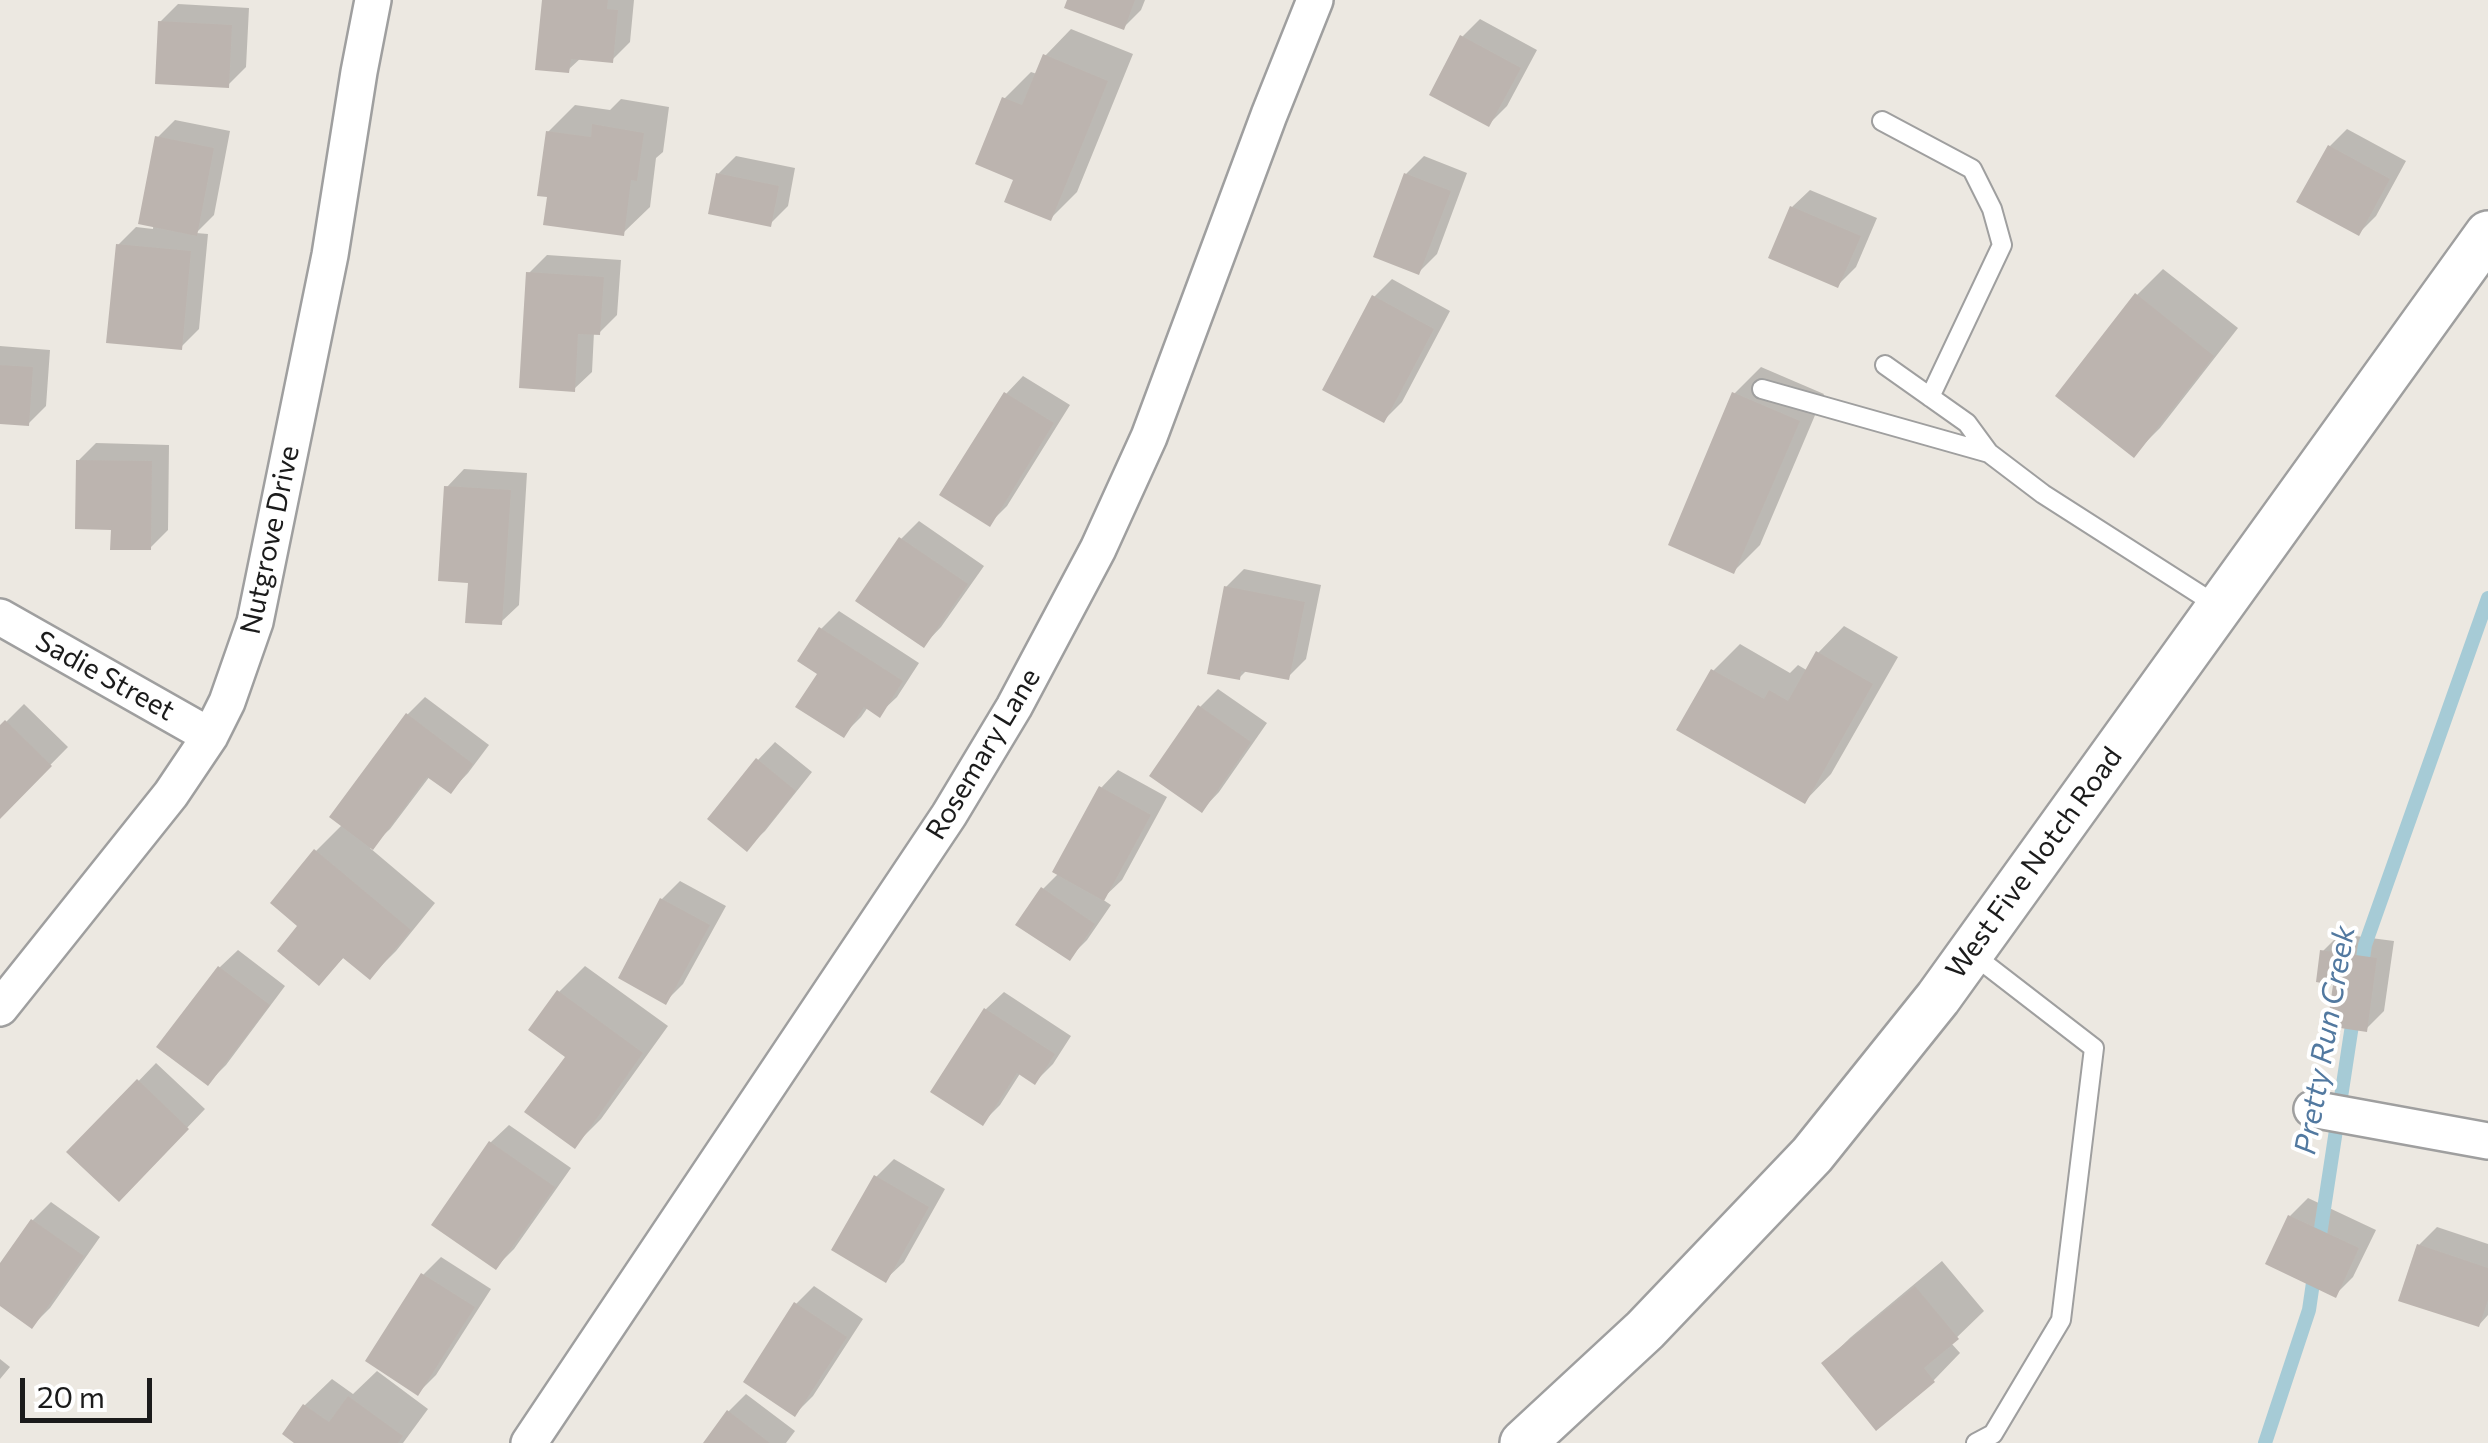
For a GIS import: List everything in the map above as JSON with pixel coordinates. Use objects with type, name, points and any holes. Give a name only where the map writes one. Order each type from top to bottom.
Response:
[{"type":"street","name":"Nutgrove Drive","points":[[0,1008],[171,794],[210,736],[227,702],[254,622],[330,255],[373,0]]},
{"type":"street","name":"Rosemary Lane","points":[[529,1443],[949,814],[1014,708],[1098,549],[1148,437],[1316,0]]},
{"type":"street","name":"West Five Notch Road","points":[[1522,1443],[1646,1330],[1812,1156],[1938,998],[2488,234]]},
{"type":"street","name":"Sadie Street","points":[[0,617],[210,736]]},
{"type":"street","points":[[2312,1108],[2488,1142]]},
{"type":"lane","points":[[1882,120],[1972,169],[1992,208],[2002,245],[1930,397]]},
{"type":"lane","points":[[1884,365],[1967,423],[1989,453],[2043,494],[2218,606]]},
{"type":"lane","points":[[1762,389],[1989,453]]},
{"type":"lane","points":[[1971,952],[2094,1048],[2060,1320],[1994,1434],[1976,1443]]},
{"type":"building","points":[[542,0],[608,0],[607,9],[618,10],[613,63],[571,59],[569,73],[535,70]]},
{"type":"building","points":[[1067,0],[1135,0],[1124,30],[1064,8]]},
{"type":"building","points":[[158,21],[232,25],[229,88],[155,84]]},
{"type":"building","points":[[1460,35],[1521,68],[1489,127],[1429,95]]},
{"type":"building","points":[[1043,54],[1108,81],[1051,221],[1004,202],[1013,180],[975,164],[1002,97],[1022,105]]},
{"type":"building","points":[[592,124],[644,133],[637,181],[631,180],[624,236],[543,225],[547,197],[537,196],[546,131],[591,137]]},
{"type":"building","points":[[155,136],[214,148],[197,236],[138,224]]},
{"type":"building","points":[[2328,145],[2390,179],[2359,236],[2296,202]]},
{"type":"building","points":[[716,173],[779,186],[771,227],[708,214]]},
{"type":"building","points":[[1404,173],[1451,191],[1419,275],[1373,257]]},
{"type":"building","points":[[1790,206],[1861,236],[1838,288],[1768,258]]},
{"type":"building","points":[[116,244],[191,251],[182,350],[106,343]]},
{"type":"building","points":[[526,272],[604,277],[600,335],[578,334],[575,392],[519,388]]},
{"type":"building","points":[[2135,293],[2214,356],[2134,458],[2055,396]]},
{"type":"building","points":[[1372,295],[1434,329],[1384,423],[1322,390]]},
{"type":"building","points":[[0,365],[33,367],[29,426],[0,424]]},
{"type":"building","points":[[1004,392],[1054,423],[990,527],[939,495]]},
{"type":"building","points":[[1732,392],[1800,421],[1734,574],[1668,545]]},
{"type":"building","points":[[76,460],[152,461],[151,550],[110,550],[111,530],[75,529]]},
{"type":"building","points":[[444,486],[511,490],[502,625],[465,623],[468,583],[438,581]]},
{"type":"building","points":[[899,537],[968,584],[924,648],[855,601]]},
{"type":"building","points":[[1224,586],[1305,602],[1289,680],[1241,671],[1240,680],[1207,674]]},
{"type":"building","points":[[819,627],[903,681],[880,718],[864,707],[844,738],[795,707],[817,674],[797,661]]},
{"type":"building","points":[[1816,651],[1873,684],[1805,804],[1676,730],[1711,669],[1764,699],[1769,690],[1788,701]]},
{"type":"building","points":[[1198,705],[1251,742],[1202,813],[1149,776]]},
{"type":"building","points":[[406,713],[473,764],[451,794],[427,777],[373,850],[329,817]]},
{"type":"building","points":[[5,720],[52,766],[0,819],[0,725]]},
{"type":"building","points":[[756,758],[796,791],[747,852],[707,819]]},
{"type":"building","points":[[1099,786],[1151,815],[1104,901],[1052,872]]},
{"type":"building","points":[[314,849],[411,930],[370,980],[343,958],[319,986],[277,951],[297,926],[270,903]]},
{"type":"building","points":[[1041,887],[1095,924],[1070,961],[1015,925]]},
{"type":"building","points":[[660,898],[710,925],[666,1005],[618,978]]},
{"type":"building","points":[[2320,950],[2377,958],[2367,1032],[2327,1026],[2333,985],[2316,982]]},
{"type":"building","points":[[218,966],[270,1005],[208,1086],[156,1047]]},
{"type":"building","points":[[557,990],[643,1053],[575,1149],[524,1112],[565,1057],[528,1030]]},
{"type":"building","points":[[984,1008],[1055,1054],[1035,1085],[1017,1073],[983,1126],[930,1092]]},
{"type":"building","points":[[137,1079],[189,1129],[119,1202],[66,1152]]},
{"type":"building","points":[[489,1141],[555,1187],[496,1270],[431,1225]]},
{"type":"building","points":[[874,1175],[929,1207],[886,1283],[831,1250]]},
{"type":"building","points":[[2288,1215],[2359,1248],[2336,1298],[2265,1264]]},
{"type":"building","points":[[31,1219],[84,1256],[32,1329],[0,1306],[0,1263]]},
{"type":"building","points":[[2417,1244],[2488,1268],[2488,1300],[2479,1327],[2398,1301]]},
{"type":"building","points":[[421,1273],[475,1307],[418,1396],[365,1361]]},
{"type":"building","points":[[1915,1286],[1959,1339],[1924,1368],[1935,1382],[1876,1431],[1821,1363]]},
{"type":"building","points":[[794,1302],[847,1337],[795,1417],[743,1382]]},
{"type":"building","points":[[348,1396],[403,1436],[398,1443],[294,1443],[282,1434],[303,1404],[329,1422]]},
{"type":"building","points":[[727,1410],[770,1443],[703,1443]]},
{"type":"waterway","name":"Pretty Run Creek","points":[[2361,971],[2365,945],[2488,598]]},
{"type":"waterway","name":"Pretty Run Creek","points":[[2318,1248],[2354,1012]]},
{"type":"waterway","name":"Pretty Run Creek","points":[[2265,1443],[2309,1310],[2315,1269]]}]
